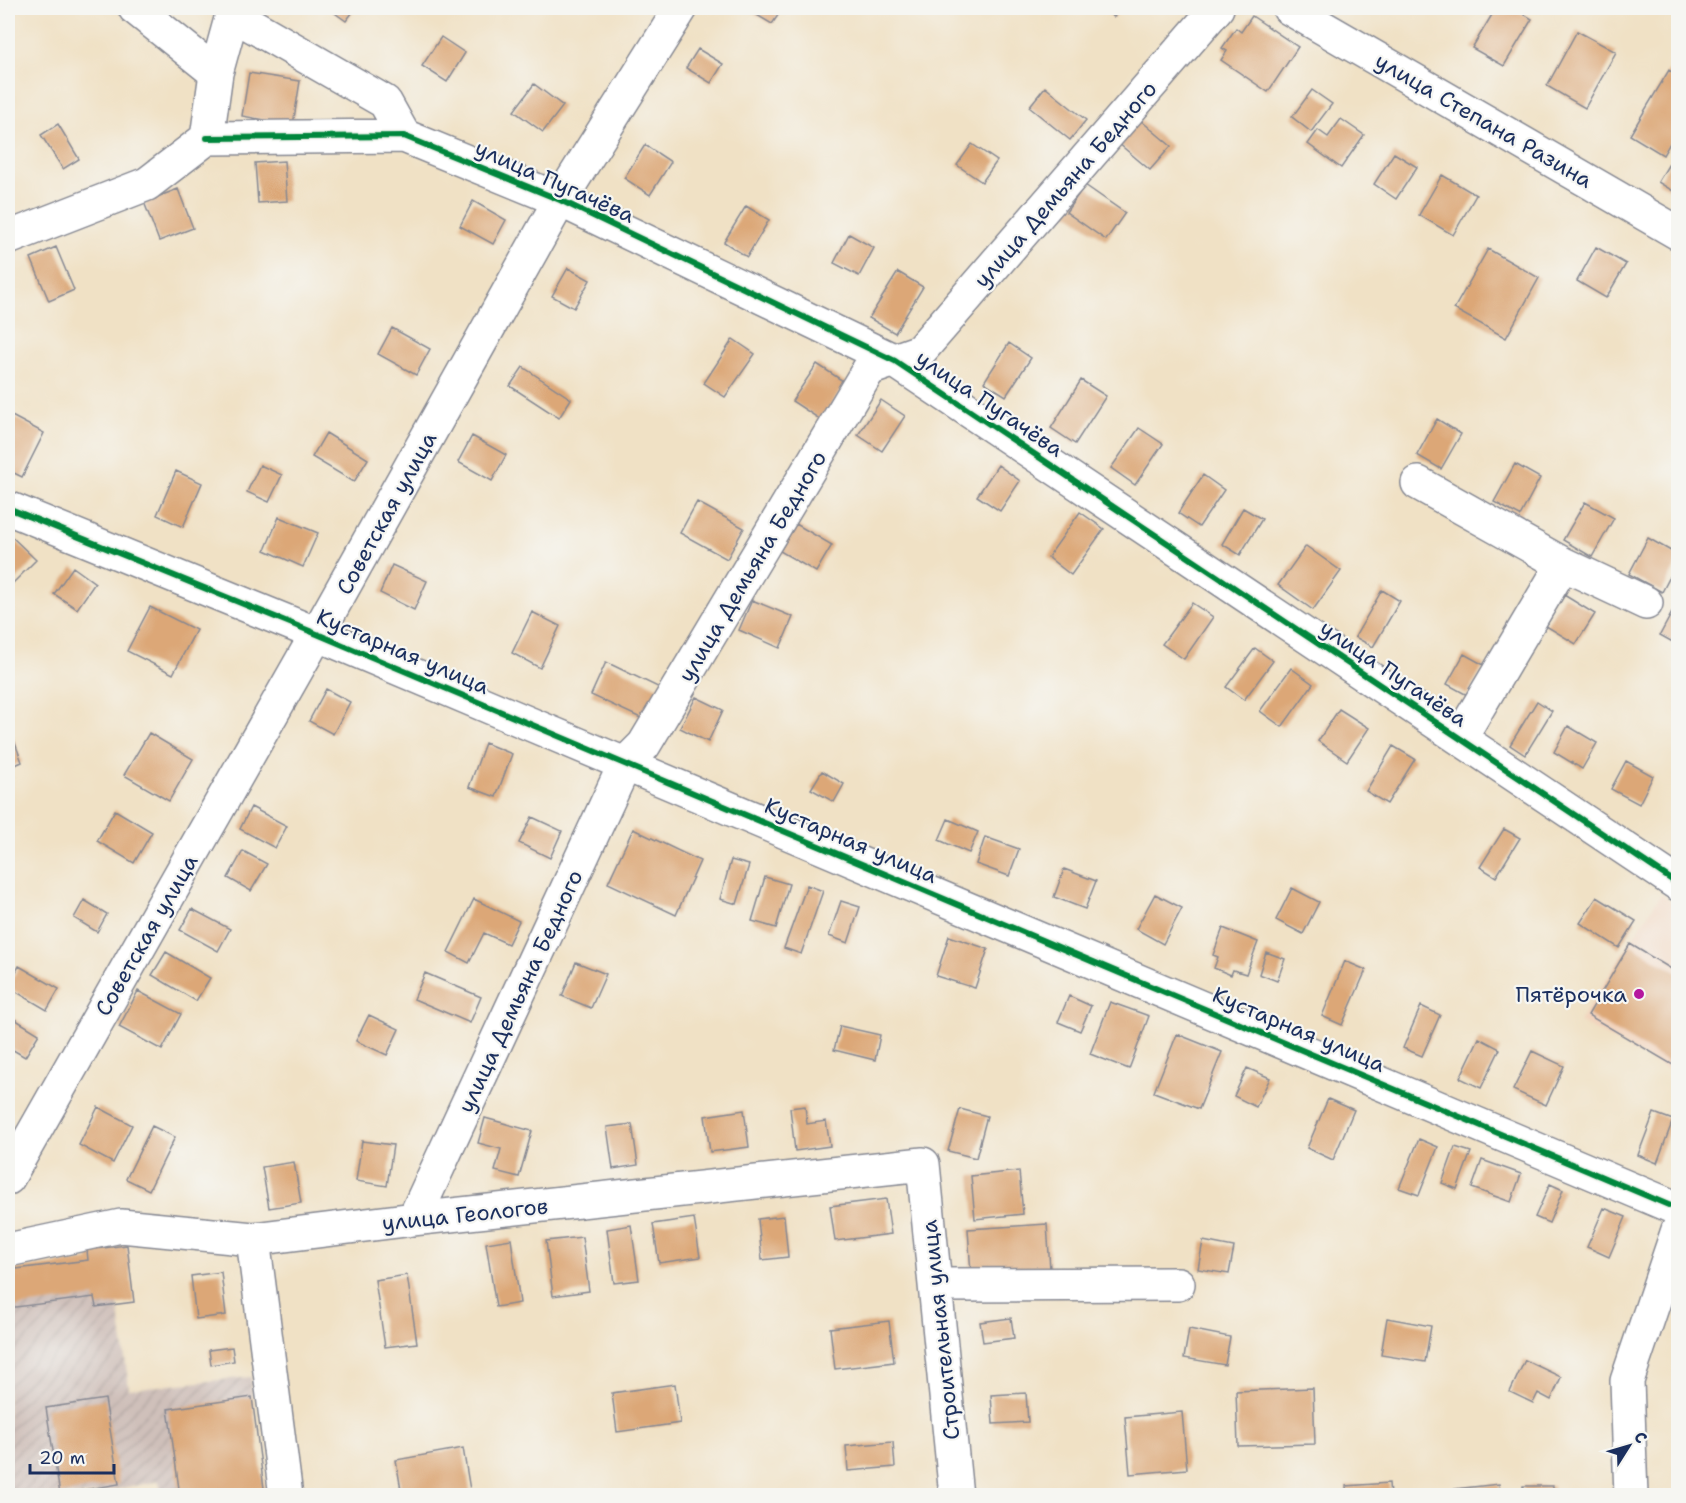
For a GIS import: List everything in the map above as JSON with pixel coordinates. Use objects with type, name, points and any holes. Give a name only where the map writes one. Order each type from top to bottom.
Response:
[{"type":"street","points":[[135,8],[216,73]]},
{"type":"street","name":"Советская улица","points":[[8,1178],[560,200],[681,8]]},
{"type":"street","name":"улица Демьяна Бедного","points":[[414,1219],[625,764],[644,745],[869,369],[920,351],[1217,8]]},
{"type":"street","name":"улица Степана Разина","points":[[1289,8],[1678,233]]},
{"type":"street","points":[[8,238],[147,184],[207,138],[216,73],[233,11],[385,102],[404,136]]},
{"type":"street","name":"улица Пугачёва","points":[[207,138],[404,136],[560,200],[895,361],[1678,884]]},
{"type":"street","points":[[1418,483],[1563,564],[1646,603]]},
{"type":"street","name":"Кустарная улица","points":[[8,508],[317,634],[1678,1209]]},
{"type":"street","points":[[1460,738],[1563,564]]},
{"type":"street","name":"улица Геологов","points":[[8,1250],[121,1226],[253,1239],[414,1219],[924,1164]]},
{"type":"street","name":"Строительная улица","points":[[924,1164],[956,1496]]},
{"type":"street","points":[[1630,1496],[1627,1381],[1678,1230]]},
{"type":"street","points":[[253,1239],[286,1496]]},
{"type":"street","points":[[935,1286],[1178,1284]]},
{"type":"shaded area","name":"Пятёрочка","points":[[1661,894],[1678,906],[1678,1075],[1579,1022]]},
{"type":"shaded area","points":[[94,1297],[96,1307],[118,1304],[129,1389],[251,1377],[252,1397],[221,1402],[180,1495],[162,1495],[159,1481],[88,1495],[8,1495],[8,1308]]},
{"type":"building","points":[[328,8],[356,8],[346,21]]},
{"type":"building","points":[[745,8],[783,8],[772,24]]},
{"type":"building","points":[[1100,8],[1121,8],[1114,17]]},
{"type":"building","points":[[1496,8],[1514,8],[1532,19],[1504,66],[1472,48]]},
{"type":"building","points":[[1252,16],[1298,47],[1268,92],[1221,60],[1227,51],[1222,48],[1236,28],[1241,32]]},
{"type":"building","points":[[1577,31],[1616,52],[1585,108],[1547,86]]},
{"type":"building","points":[[441,37],[465,53],[447,82],[422,66]]},
{"type":"building","points":[[698,49],[723,64],[711,83],[686,68]]},
{"type":"building","points":[[1669,70],[1678,76],[1678,129],[1663,155],[1630,135]]},
{"type":"building","points":[[249,73],[300,81],[293,125],[242,116]]},
{"type":"building","points":[[534,84],[563,106],[543,132],[514,111]]},
{"type":"building","points":[[1045,87],[1086,120],[1070,140],[1029,107]]},
{"type":"building","points":[[1312,90],[1332,104],[1311,132],[1292,117]]},
{"type":"building","points":[[1139,119],[1171,146],[1150,170],[1118,143]]},
{"type":"building","points":[[1341,119],[1364,135],[1341,168],[1308,144],[1318,130],[1328,137]]},
{"type":"building","points":[[58,124],[79,159],[63,169],[41,135]]},
{"type":"building","points":[[972,144],[997,161],[982,182],[957,165]]},
{"type":"building","points":[[645,145],[671,162],[650,195],[624,178]]},
{"type":"building","points":[[1678,149],[1678,182],[1673,191],[1658,182]]},
{"type":"building","points":[[1394,153],[1417,167],[1396,199],[1374,184]]},
{"type":"building","points":[[284,161],[287,201],[258,203],[255,163]]},
{"type":"building","points":[[1442,175],[1476,195],[1453,235],[1419,215]]},
{"type":"building","points":[[1085,185],[1125,213],[1106,240],[1066,212]]},
{"type":"building","points":[[178,189],[193,228],[159,241],[144,202]]},
{"type":"building","points":[[473,201],[506,220],[493,244],[460,226]]},
{"type":"building","points":[[746,206],[769,220],[747,257],[724,242]]},
{"type":"building","points":[[849,234],[874,248],[859,276],[834,263]]},
{"type":"building","points":[[56,247],[74,290],[49,301],[31,258]]},
{"type":"building","points":[[1596,247],[1626,264],[1606,298],[1577,281]]},
{"type":"building","points":[[1488,249],[1539,278],[1506,338],[1454,309]]},
{"type":"building","points":[[568,268],[590,280],[574,308],[552,296]]},
{"type":"building","points":[[898,272],[923,287],[895,333],[869,318]]},
{"type":"building","points":[[392,328],[430,349],[416,375],[378,354]]},
{"type":"building","points":[[733,339],[755,354],[725,397],[704,383]]},
{"type":"building","points":[[1009,343],[1031,358],[1006,396],[984,382]]},
{"type":"building","points":[[817,364],[846,383],[821,420],[792,401]]},
{"type":"building","points":[[523,367],[571,399],[559,418],[510,386]]},
{"type":"building","points":[[1081,380],[1106,396],[1075,444],[1051,428]]},
{"type":"building","points":[[881,400],[905,416],[882,451],[858,435]]},
{"type":"building","points":[[8,414],[44,433],[22,477],[8,470]]},
{"type":"building","points":[[1437,419],[1461,434],[1441,469],[1417,455]]},
{"type":"building","points":[[1139,428],[1163,444],[1135,485],[1111,468]]},
{"type":"building","points":[[326,433],[368,459],[354,482],[312,457]]},
{"type":"building","points":[[472,436],[506,455],[492,481],[458,462]]},
{"type":"building","points":[[1515,464],[1540,478],[1520,516],[1494,502]]},
{"type":"building","points":[[260,465],[282,475],[269,502],[247,492]]},
{"type":"building","points":[[998,465],[1020,481],[1000,511],[977,496]]},
{"type":"building","points":[[176,471],[202,483],[183,527],[157,515]]},
{"type":"building","points":[[1203,475],[1224,490],[1199,527],[1178,513]]},
{"type":"building","points":[[697,502],[744,528],[727,559],[680,533]]},
{"type":"building","points":[[1585,502],[1614,518],[1592,557],[1563,540]]},
{"type":"building","points":[[1243,508],[1262,519],[1240,555],[1222,544]]},
{"type":"building","points":[[1080,512],[1104,529],[1071,575],[1048,557]]},
{"type":"building","points":[[279,517],[318,533],[303,567],[265,550]]},
{"type":"building","points":[[796,524],[832,545],[816,572],[780,551]]},
{"type":"building","points":[[11,536],[36,560],[11,585],[8,582],[8,540]]},
{"type":"building","points":[[1648,538],[1678,555],[1678,561],[1662,592],[1629,574]]},
{"type":"building","points":[[1306,546],[1341,571],[1313,610],[1278,585]]},
{"type":"building","points":[[392,565],[427,581],[414,610],[380,593]]},
{"type":"building","points":[[73,567],[95,583],[77,609],[54,594]]},
{"type":"building","points":[[1382,590],[1400,601],[1373,647],[1355,637]]},
{"type":"building","points":[[1564,595],[1595,614],[1576,644],[1546,626]]},
{"type":"building","points":[[752,600],[793,617],[780,648],[739,630]]},
{"type":"building","points":[[1192,603],[1213,617],[1184,659],[1162,644]]},
{"type":"building","points":[[150,607],[196,630],[173,674],[127,651]]},
{"type":"building","points":[[1674,609],[1678,611],[1678,645],[1660,635]]},
{"type":"building","points":[[532,612],[560,626],[540,668],[512,653]]},
{"type":"building","points":[[1255,648],[1273,661],[1244,700],[1226,687]]},
{"type":"building","points":[[1464,654],[1484,665],[1467,695],[1447,684]]},
{"type":"building","points":[[606,662],[660,688],[645,720],[591,695]]},
{"type":"building","points":[[1291,668],[1313,684],[1282,727],[1260,711]]},
{"type":"building","points":[[326,689],[350,702],[333,734],[309,721]]},
{"type":"building","points":[[696,697],[723,710],[708,742],[680,728]]},
{"type":"building","points":[[1537,701],[1552,711],[1525,755],[1510,745]]},
{"type":"building","points":[[1339,709],[1369,728],[1347,761],[1318,741]]},
{"type":"building","points":[[8,724],[22,762],[8,768]]},
{"type":"building","points":[[1568,726],[1597,743],[1582,769],[1554,752]]},
{"type":"building","points":[[149,733],[193,759],[169,801],[124,775]]},
{"type":"building","points":[[485,743],[512,754],[496,797],[469,787]]},
{"type":"building","points":[[1393,746],[1415,759],[1387,804],[1366,791]]},
{"type":"building","points":[[1626,761],[1653,776],[1639,804],[1611,789]]},
{"type":"building","points":[[822,771],[844,784],[834,802],[811,789]]},
{"type":"building","points":[[251,807],[287,826],[275,848],[240,829]]},
{"type":"building","points":[[115,810],[152,832],[134,863],[97,841]]},
{"type":"building","points":[[532,817],[562,831],[550,858],[519,843]]},
{"type":"building","points":[[948,819],[978,832],[969,853],[939,840]]},
{"type":"building","points":[[633,829],[700,861],[676,915],[608,883]]},
{"type":"building","points":[[1504,829],[1520,838],[1496,877],[1480,867]]},
{"type":"building","points":[[985,837],[1019,849],[1009,876],[976,864]]},
{"type":"building","points":[[243,851],[267,864],[251,891],[228,878]]},
{"type":"building","points":[[731,860],[749,865],[737,904],[720,899]]},
{"type":"building","points":[[1064,869],[1096,881],[1085,909],[1054,897]]},
{"type":"building","points":[[765,877],[789,884],[776,928],[752,921]]},
{"type":"building","points":[[807,885],[823,891],[801,954],[784,948]]},
{"type":"building","points":[[1292,888],[1319,902],[1303,934],[1276,920]]},
{"type":"building","points":[[1155,894],[1182,908],[1163,944],[1136,929]]},
{"type":"building","points":[[1597,897],[1636,921],[1619,948],[1580,923]]},
{"type":"building","points":[[474,899],[519,921],[508,944],[484,933],[469,963],[448,952]]},
{"type":"building","points":[[84,900],[107,914],[97,932],[74,918]]},
{"type":"building","points":[[841,901],[860,907],[848,943],[829,936]]},
{"type":"building","points":[[192,909],[230,929],[218,951],[180,930]]},
{"type":"building","points":[[1223,928],[1258,942],[1246,974],[1233,970],[1231,975],[1214,968],[1218,957],[1213,955]]},
{"type":"building","points":[[949,936],[988,949],[975,988],[936,976]]},
{"type":"building","name":"Пятёрочка","points":[[1630,944],[1678,973],[1678,1068],[1588,1015]]},
{"type":"building","points":[[166,952],[210,978],[196,1001],[152,975]]},
{"type":"building","points":[[1266,952],[1285,959],[1277,981],[1259,974]]},
{"type":"building","points":[[1345,961],[1366,970],[1342,1025],[1322,1016]]},
{"type":"building","points":[[576,962],[606,974],[591,1008],[562,996]]},
{"type":"building","points":[[19,966],[59,989],[47,1010],[8,987]]},
{"type":"building","points":[[425,973],[481,997],[470,1023],[414,999]]},
{"type":"building","points":[[138,991],[181,1014],[162,1050],[119,1027]]},
{"type":"building","points":[[1069,996],[1091,1006],[1080,1031],[1058,1022]]},
{"type":"building","points":[[1110,1002],[1149,1016],[1129,1069],[1090,1054]]},
{"type":"building","points":[[1421,1006],[1440,1015],[1422,1056],[1403,1048]]},
{"type":"building","points":[[8,1015],[39,1034],[25,1057],[8,1047]]},
{"type":"building","points":[[369,1015],[399,1029],[387,1055],[356,1041]]},
{"type":"building","points":[[840,1026],[880,1035],[875,1060],[834,1050]]},
{"type":"building","points":[[1177,1034],[1222,1052],[1199,1109],[1154,1092]]},
{"type":"building","points":[[1479,1038],[1500,1049],[1481,1088],[1460,1078]]},
{"type":"building","points":[[1532,1051],[1564,1066],[1546,1105],[1513,1090]]},
{"type":"building","points":[[1247,1068],[1270,1078],[1256,1107],[1234,1096]]},
{"type":"building","points":[[1328,1099],[1354,1110],[1333,1160],[1307,1148]]},
{"type":"building","points":[[805,1106],[807,1124],[826,1121],[830,1146],[795,1151],[790,1108]]},
{"type":"building","points":[[98,1107],[132,1125],[113,1163],[79,1145]]},
{"type":"building","points":[[960,1109],[987,1116],[976,1158],[948,1151]]},
{"type":"building","points":[[744,1110],[749,1147],[710,1152],[705,1116]]},
{"type":"building","points":[[1654,1113],[1673,1120],[1657,1163],[1638,1155]]},
{"type":"building","points":[[485,1118],[532,1131],[519,1177],[495,1171],[501,1149],[478,1143]]},
{"type":"building","points":[[632,1124],[638,1165],[613,1169],[607,1127]]},
{"type":"building","points":[[152,1126],[175,1137],[149,1190],[126,1179]]},
{"type":"building","points":[[1419,1139],[1438,1147],[1419,1195],[1399,1188]]},
{"type":"building","points":[[362,1141],[393,1145],[387,1186],[356,1181]]},
{"type":"building","points":[[1455,1147],[1471,1152],[1457,1189],[1442,1183]]},
{"type":"building","points":[[1482,1160],[1521,1174],[1511,1202],[1472,1188]]},
{"type":"building","points":[[294,1162],[301,1203],[269,1208],[262,1167]]},
{"type":"building","points":[[1019,1171],[1023,1214],[975,1219],[971,1176]]},
{"type":"building","points":[[1550,1184],[1563,1190],[1549,1223],[1535,1217]]},
{"type":"building","points":[[886,1199],[891,1234],[835,1241],[830,1206]]},
{"type":"building","points":[[1604,1208],[1626,1217],[1609,1257],[1587,1247]]},
{"type":"building","points":[[784,1216],[788,1257],[762,1260],[758,1219]]},
{"type":"building","points":[[694,1218],[700,1257],[659,1263],[653,1224]]},
{"type":"building","points":[[1047,1224],[1050,1269],[971,1274],[968,1229]]},
{"type":"building","points":[[631,1225],[639,1280],[614,1283],[607,1229]]},
{"type":"building","points":[[582,1237],[589,1291],[553,1296],[546,1241]]},
{"type":"building","points":[[511,1239],[520,1303],[496,1307],[486,1243]]},
{"type":"building","points":[[1203,1241],[1234,1247],[1229,1274],[1198,1269]]},
{"type":"building","points":[[127,1245],[134,1302],[96,1307],[94,1297],[8,1308],[8,1270],[88,1260],[87,1250]]},
{"type":"building","points":[[221,1272],[226,1315],[196,1319],[191,1276]]},
{"type":"building","points":[[407,1275],[417,1343],[385,1347],[375,1280]]},
{"type":"building","points":[[1011,1318],[1014,1338],[983,1342],[980,1322]]},
{"type":"building","points":[[1387,1318],[1431,1326],[1425,1362],[1381,1355]]},
{"type":"building","points":[[889,1321],[894,1362],[835,1369],[830,1328]]},
{"type":"building","points":[[1189,1329],[1230,1337],[1225,1365],[1184,1358]]},
{"type":"building","points":[[232,1347],[234,1361],[211,1365],[209,1350]]},
{"type":"building","points":[[1525,1360],[1561,1377],[1551,1400],[1538,1393],[1533,1403],[1510,1392]]},
{"type":"building","points":[[675,1384],[680,1423],[617,1432],[612,1393]]},
{"type":"building","points":[[1313,1388],[1315,1444],[1238,1446],[1236,1391]]},
{"type":"building","points":[[1026,1393],[1028,1422],[993,1424],[991,1395]]},
{"type":"building","points":[[252,1397],[265,1496],[180,1496],[168,1409]]},
{"type":"building","points":[[105,1399],[119,1484],[60,1494],[46,1408]]},
{"type":"building","points":[[1182,1412],[1187,1469],[1130,1474],[1125,1417]]},
{"type":"building","points":[[893,1442],[895,1467],[848,1471],[846,1446]]},
{"type":"building","points":[[463,1448],[471,1496],[402,1496],[396,1460]]},
{"type":"building","points":[[1389,1483],[1390,1496],[1347,1496],[1346,1486]]},
{"type":"building","points":[[1499,1484],[1501,1496],[1456,1496],[1455,1489]]},
{"type":"building","points":[[1523,1486],[1553,1486],[1553,1496],[1523,1496]]},
{"type":"cycle path","points":[[207,138],[404,136],[560,200],[895,361],[1678,884]]},
{"type":"cycle path","points":[[8,508],[317,634],[1678,1209]]},
{"type":"place","name":"Пятёрочка","points":[[1639,994]]}]
